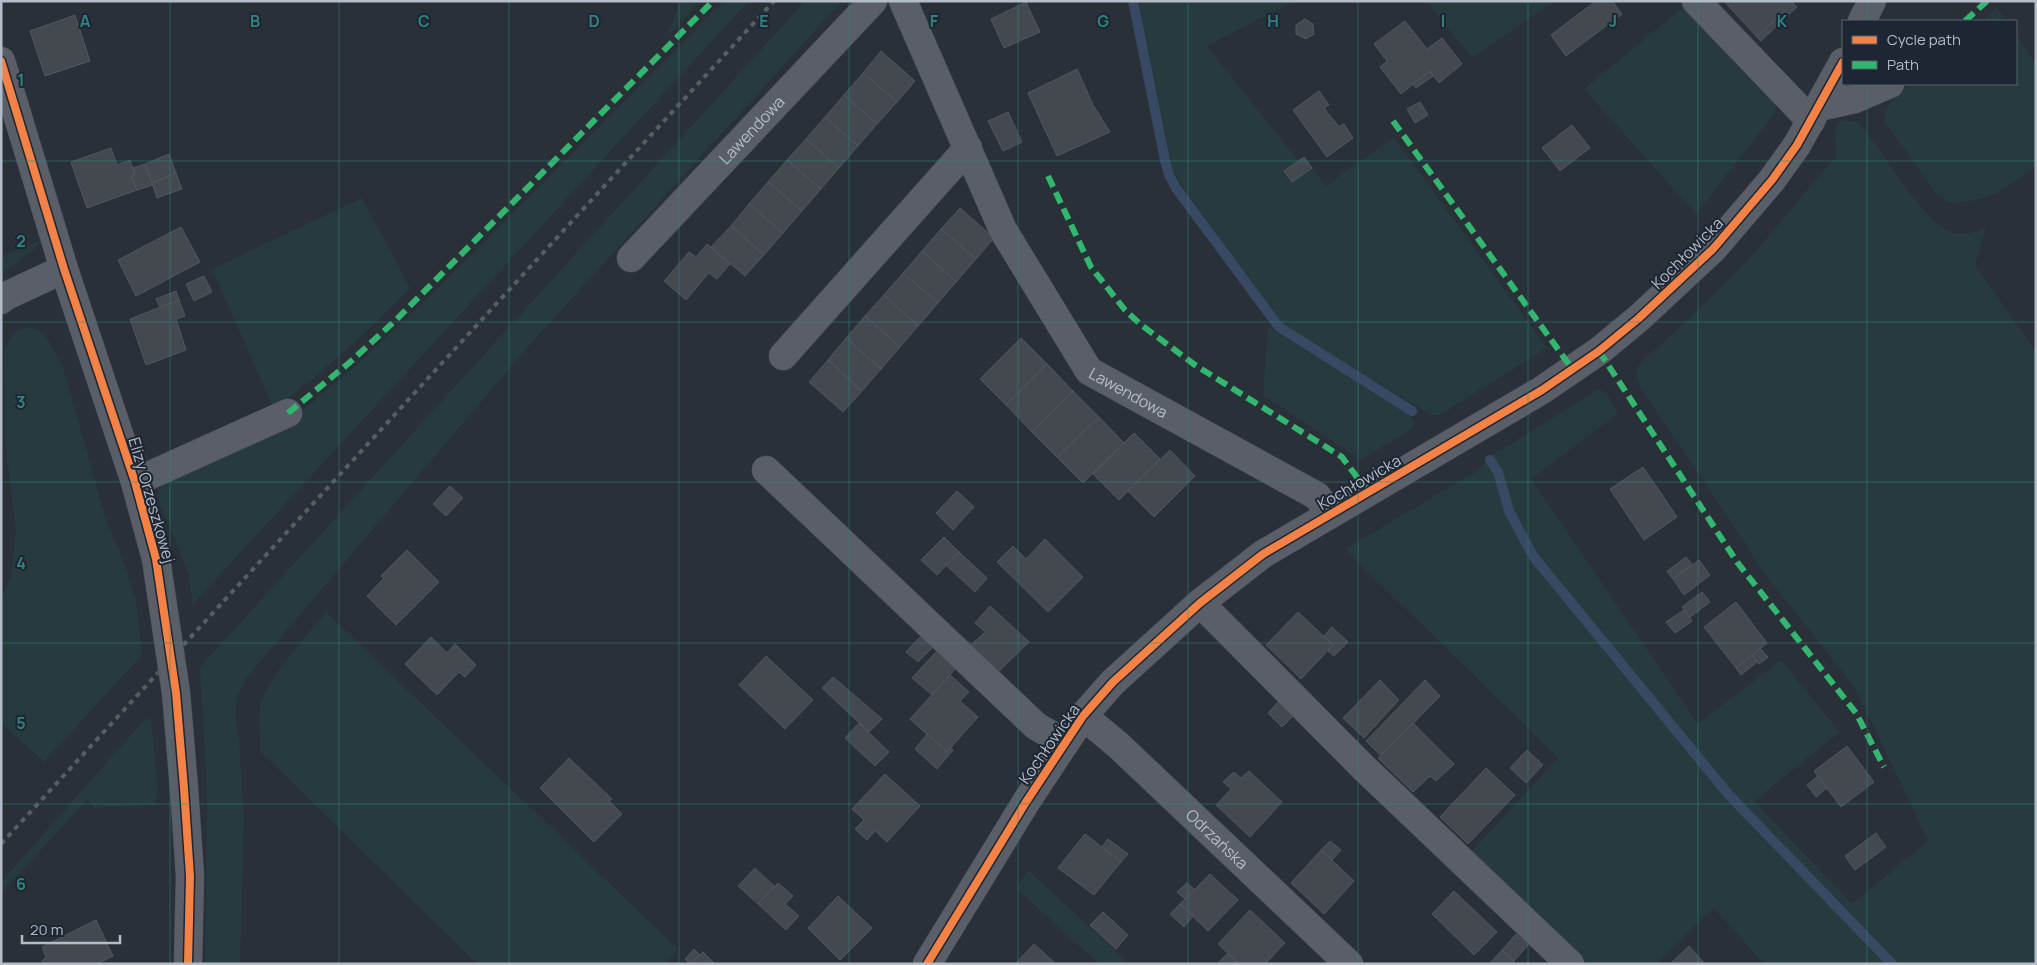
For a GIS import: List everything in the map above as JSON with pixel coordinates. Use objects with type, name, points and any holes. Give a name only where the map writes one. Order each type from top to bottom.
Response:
[{"type":"street","name":"Lawendowa","points":[[632,258],[873,1]]},
{"type":"street","name":"Lawendowa","points":[[903,1],[1003,230],[1089,371],[1317,496],[1330,514]]},
{"type":"street","points":[[1696,1],[1815,114],[1888,85]]},
{"type":"street","points":[[1862,20],[1872,1]]},
{"type":"street","name":"Elizy Orzeszkowej","points":[[1,61],[64,269],[135,482],[156,559],[176,692],[184,788],[190,876],[188,964]]},
{"type":"street","name":"Kochłowicka","points":[[934,961],[1026,802],[1083,716],[1137,659],[1200,603],[1263,554],[1542,390],[1599,351],[1666,294],[1728,232],[1772,180],[1815,114],[1842,64]]},
{"type":"street","points":[[783,356],[968,148]]},
{"type":"street","points":[[1,300],[64,269]]},
{"type":"street","points":[[135,482],[288,413]]},
{"type":"street","points":[[766,470],[1036,726],[1065,743]]},
{"type":"street","points":[[1200,603],[1364,768],[1570,964]]},
{"type":"street","name":"Odrzańska","points":[[1083,716],[1118,745],[1349,964]]},
{"type":"green space","points":[[680,1],[700,1],[667,37],[679,4]]},
{"type":"green space","points":[[724,1],[749,1],[193,604],[188,572],[157,495],[161,485],[289,421],[350,371],[430,296]]},
{"type":"green space","points":[[805,1],[842,1],[526,349],[248,676],[239,693],[235,712],[239,741],[244,818],[240,964],[205,964],[207,791],[200,667]]},
{"type":"green space","points":[[1138,1],[1295,1],[1207,46],[1298,160],[1304,157],[1326,186],[1394,137],[1547,348],[1440,415],[1431,415],[1284,326],[1183,188],[1173,170]]},
{"type":"green space","points":[[1426,1],[1555,1],[1472,58]]},
{"type":"green space","points":[[1688,3],[1775,95],[1776,112],[1696,214],[1584,89]]},
{"type":"green space","points":[[1997,8],[2005,20],[1983,20]]},
{"type":"green space","points":[[2017,36],[2036,63],[2036,166],[2006,187],[1988,196],[1965,202],[1951,203],[1936,193],[1884,121],[1887,109],[1897,96],[1910,85],[2017,85]]},
{"type":"green space","points":[[1841,120],[1859,123],[1917,201],[1942,227],[1953,233],[1966,234],[1986,227],[1975,265],[2036,352],[2036,964],[1764,964],[1714,908],[1656,964],[1589,964],[1470,853],[1558,758],[1345,549],[1477,471],[1494,454],[1599,389],[1607,394],[1618,413],[1531,479],[1698,724],[1781,660],[1840,732],[1754,801],[1852,904],[1928,841],[1855,688],[1760,568],[1746,544],[1640,387],[1636,369],[1740,267],[1836,157],[1835,129]]},
{"type":"green space","points":[[362,198],[410,288],[376,322],[317,375],[273,407],[212,269]]},
{"type":"green space","points":[[43,239],[34,249],[1,275],[1,257]]},
{"type":"green space","points":[[1268,327],[1411,416],[1415,423],[1410,430],[1361,460],[1263,395]]},
{"type":"green space","points":[[23,328],[33,328],[44,333],[62,364],[107,523],[123,560],[136,601],[142,655],[44,762],[1,723],[1,599],[11,576],[16,531],[5,441],[4,353],[10,338]]},
{"type":"green space","points":[[326,612],[678,949],[664,964],[477,964],[260,751],[259,712],[270,683]]},
{"type":"green space","points":[[146,718],[151,721],[158,788],[155,805],[95,808],[87,800],[1,893],[1,882]]},
{"type":"green space","points":[[1028,870],[1130,964],[1099,964],[1016,888]]},
{"type":"building","points":[[1596,1],[1612,1],[1622,14],[1566,56],[1551,35]]},
{"type":"building","points":[[1724,1],[1791,1],[1797,7],[1783,20],[1779,16],[1757,37]]},
{"type":"building","points":[[1026,2],[1040,32],[1004,48],[991,19]]},
{"type":"building","points":[[75,15],[90,61],[45,76],[30,31]]},
{"type":"building","points":[[1779,16],[1783,20],[1761,41],[1757,37]]},
{"type":"building","points":[[1305,19],[1313,24],[1314,34],[1306,39],[1296,34],[1296,25]]},
{"type":"building","points":[[1405,21],[1427,49],[1442,38],[1462,64],[1439,83],[1430,71],[1401,94],[1380,67],[1387,61],[1374,44]]},
{"type":"building","points":[[881,51],[915,81],[897,102],[863,73]]},
{"type":"building","points":[[1077,69],[1093,105],[1110,132],[1057,156],[1028,93]]},
{"type":"building","points":[[1430,71],[1433,76],[1416,88],[1413,84]]},
{"type":"building","points":[[863,73],[897,102],[877,124],[844,95]]},
{"type":"building","points":[[1319,91],[1329,105],[1324,108],[1339,127],[1344,124],[1353,138],[1327,157],[1293,110]]},
{"type":"building","points":[[844,95],[877,124],[858,146],[825,117]]},
{"type":"building","points":[[1420,102],[1428,115],[1415,123],[1407,109]]},
{"type":"building","points":[[1008,112],[1022,142],[1003,151],[988,121]]},
{"type":"building","points":[[825,117],[858,146],[839,168],[806,139]]},
{"type":"building","points":[[1572,125],[1590,148],[1560,171],[1542,148]]},
{"type":"building","points":[[806,139],[839,168],[821,189],[787,160]]},
{"type":"building","points":[[111,148],[117,165],[130,160],[135,174],[131,176],[137,190],[87,208],[71,162]]},
{"type":"building","points":[[169,154],[176,173],[152,183],[145,164]]},
{"type":"building","points":[[1304,157],[1312,168],[1292,182],[1284,171]]},
{"type":"building","points":[[787,160],[821,189],[802,211],[768,182]]},
{"type":"building","points":[[145,164],[153,185],[137,190],[131,176],[135,174],[133,168]]},
{"type":"building","points":[[176,173],[182,189],[157,198],[152,183]]},
{"type":"building","points":[[768,182],[802,211],[783,233],[749,204]]},
{"type":"building","points":[[749,204],[783,233],[764,255],[731,226]]},
{"type":"building","points":[[960,208],[994,238],[976,259],[941,229]]},
{"type":"building","points":[[731,226],[764,255],[745,276],[711,247]]},
{"type":"building","points":[[181,227],[200,262],[136,296],[118,260]]},
{"type":"building","points":[[941,229],[976,259],[956,282],[922,251]]},
{"type":"building","points":[[707,244],[730,264],[717,279],[709,273],[686,300],[664,281],[689,252],[696,257]]},
{"type":"building","points":[[922,251],[956,282],[938,303],[903,273]]},
{"type":"building","points":[[903,273],[938,303],[918,326],[884,295]]},
{"type":"building","points":[[204,276],[212,292],[194,301],[186,284]]},
{"type":"building","points":[[176,291],[179,300],[160,307],[156,299]]},
{"type":"building","points":[[884,295],[918,326],[900,347],[865,316]]},
{"type":"building","points":[[179,300],[185,316],[176,319],[186,350],[146,365],[130,319]]},
{"type":"building","points":[[865,316],[900,347],[881,369],[846,338]]},
{"type":"building","points":[[846,338],[881,369],[862,391],[828,360]]},
{"type":"building","points":[[1021,338],[1047,364],[1006,405],[980,379]]},
{"type":"building","points":[[828,360],[862,391],[843,412],[809,382]]},
{"type":"building","points":[[1047,364],[1073,391],[1032,432],[1006,405]]},
{"type":"building","points":[[1073,391],[1099,417],[1057,457],[1032,432]]},
{"type":"building","points":[[1099,417],[1124,443],[1083,483],[1057,457]]},
{"type":"building","points":[[1134,433],[1160,459],[1119,500],[1093,474]]},
{"type":"building","points":[[1170,450],[1195,476],[1154,517],[1128,491]]},
{"type":"building","points":[[1643,467],[1677,517],[1644,540],[1610,489]]},
{"type":"building","points":[[450,486],[463,498],[446,516],[433,504]]},
{"type":"building","points":[[957,491],[974,507],[953,530],[936,513]]},
{"type":"building","points":[[944,537],[959,552],[937,575],[921,560]]},
{"type":"building","points":[[1045,539],[1083,577],[1048,612],[997,562],[1013,546],[1026,559]]},
{"type":"building","points":[[407,550],[439,582],[396,625],[367,596],[384,578],[381,576]]},
{"type":"building","points":[[959,552],[987,578],[975,592],[946,565]]},
{"type":"building","points":[[1686,557],[1692,564],[1673,579],[1667,571]]},
{"type":"building","points":[[1699,560],[1710,575],[1684,595],[1673,579]]},
{"type":"building","points":[[1702,592],[1710,602],[1689,618],[1682,607]]},
{"type":"building","points":[[1736,602],[1767,643],[1736,668],[1704,627]]},
{"type":"building","points":[[990,606],[1029,642],[998,672],[971,645],[985,632],[975,623]]},
{"type":"building","points":[[1684,610],[1692,621],[1675,633],[1666,622]]},
{"type":"building","points":[[1298,612],[1333,645],[1301,679],[1266,645]]},
{"type":"building","points":[[1332,627],[1348,642],[1334,656],[1328,651],[1333,645],[1324,636]]},
{"type":"building","points":[[922,635],[933,647],[918,662],[906,652]]},
{"type":"building","points":[[431,637],[447,653],[455,644],[476,665],[465,677],[459,672],[437,695],[405,664]]},
{"type":"building","points":[[1760,648],[1768,657],[1759,664],[1752,655]]},
{"type":"building","points":[[938,650],[957,667],[932,695],[912,678]]},
{"type":"building","points":[[1752,655],[1757,662],[1741,675],[1736,668]]},
{"type":"building","points":[[766,656],[813,700],[785,729],[739,685]]},
{"type":"building","points":[[950,675],[969,692],[960,701],[978,717],[947,752],[910,719]]},
{"type":"building","points":[[833,677],[882,719],[869,732],[822,688]]},
{"type":"building","points":[[1380,680],[1399,700],[1364,738],[1343,718]]},
{"type":"building","points":[[1425,680],[1440,696],[1381,756],[1366,741]]},
{"type":"building","points":[[1278,702],[1293,716],[1282,727],[1268,713]]},
{"type":"building","points":[[859,723],[889,752],[875,766],[845,738]]},
{"type":"building","points":[[1413,723],[1454,764],[1436,781],[1430,776],[1413,792],[1378,758]]},
{"type":"building","points":[[927,734],[947,752],[950,748],[953,750],[937,769],[915,749]]},
{"type":"building","points":[[1847,746],[1874,782],[1841,807],[1814,771]]},
{"type":"building","points":[[1527,750],[1543,765],[1526,783],[1510,768]]},
{"type":"building","points":[[569,758],[612,799],[609,801],[622,814],[594,842],[540,788]]},
{"type":"building","points":[[1486,768],[1515,795],[1468,844],[1440,817]]},
{"type":"building","points":[[1249,771],[1282,802],[1250,837],[1216,805],[1231,789],[1223,782],[1234,772],[1241,778]]},
{"type":"building","points":[[885,774],[920,806],[887,842],[875,831],[867,840],[855,829],[864,820],[852,809]]},
{"type":"building","points":[[1818,776],[1827,788],[1816,797],[1807,785]]},
{"type":"building","points":[[1876,833],[1886,847],[1855,870],[1845,856]]},
{"type":"building","points":[[1085,834],[1121,862],[1094,895],[1058,868]]},
{"type":"building","points":[[1108,839],[1128,854],[1121,862],[1102,847]]},
{"type":"building","points":[[1330,841],[1341,850],[1332,860],[1321,850]]},
{"type":"building","points":[[1321,850],[1354,881],[1324,914],[1291,883]]},
{"type":"building","points":[[755,868],[774,886],[758,904],[738,886]]},
{"type":"building","points":[[1210,874],[1238,900],[1208,931],[1180,904]]},
{"type":"building","points":[[778,883],[793,896],[785,904],[799,916],[786,930],[758,904]]},
{"type":"building","points":[[1187,883],[1195,890],[1185,899],[1177,892]]},
{"type":"building","points":[[1454,891],[1497,932],[1474,955],[1432,914]]},
{"type":"building","points":[[838,896],[872,928],[840,960],[808,928]]},
{"type":"building","points":[[1180,904],[1193,916],[1184,927],[1170,914]]},
{"type":"building","points":[[1250,910],[1285,943],[1265,964],[1239,964],[1218,944]]},
{"type":"building","points":[[1103,912],[1128,935],[1116,949],[1090,925]]},
{"type":"building","points":[[96,920],[113,956],[97,964],[44,964],[42,961],[46,957],[42,947]]},
{"type":"building","points":[[1516,934],[1528,945],[1514,961],[1502,950]]},
{"type":"building","points":[[1034,944],[1055,963],[1015,964]]},
{"type":"building","points":[[1689,946],[1705,964],[1670,964]]},
{"type":"building","points":[[694,949],[700,955],[690,964],[685,959]]},
{"type":"building","points":[[1502,950],[1514,961],[1512,964],[1489,964]]},
{"type":"building","points":[[703,952],[715,964],[692,964]]},
{"type":"building","points":[[1228,953],[1239,964],[1217,964]]},
{"type":"waterway","points":[[1133,1],[1165,160],[1169,175],[1176,188],[1279,327],[1412,411]]},
{"type":"waterway","points":[[1490,460],[1498,472],[1509,511],[1533,556],[1729,795],[1892,964]]},
{"type":"railway","points":[[1,844],[774,1]]},
{"type":"marked path","points":[[288,413],[349,363],[397,319],[713,1]]},
{"type":"marked path","points":[[1966,20],[1987,1]]},
{"type":"marked path","points":[[1393,121],[1573,370]]},
{"type":"marked path","points":[[1048,176],[1091,267],[1125,310],[1140,324],[1195,365],[1342,457],[1368,492]]},
{"type":"marked path","points":[[1599,351],[1737,562],[1856,713],[1884,767]]},
{"type":"cycle path","points":[[1,61],[64,269],[135,482],[156,559],[176,693],[184,788],[190,876],[188,964]]},
{"type":"cycle path","points":[[927,964],[1026,802],[1083,716],[1113,682],[1200,603],[1263,554],[1542,390],[1599,351],[1639,318],[1713,249],[1772,180],[1797,145],[1842,64]]}]
